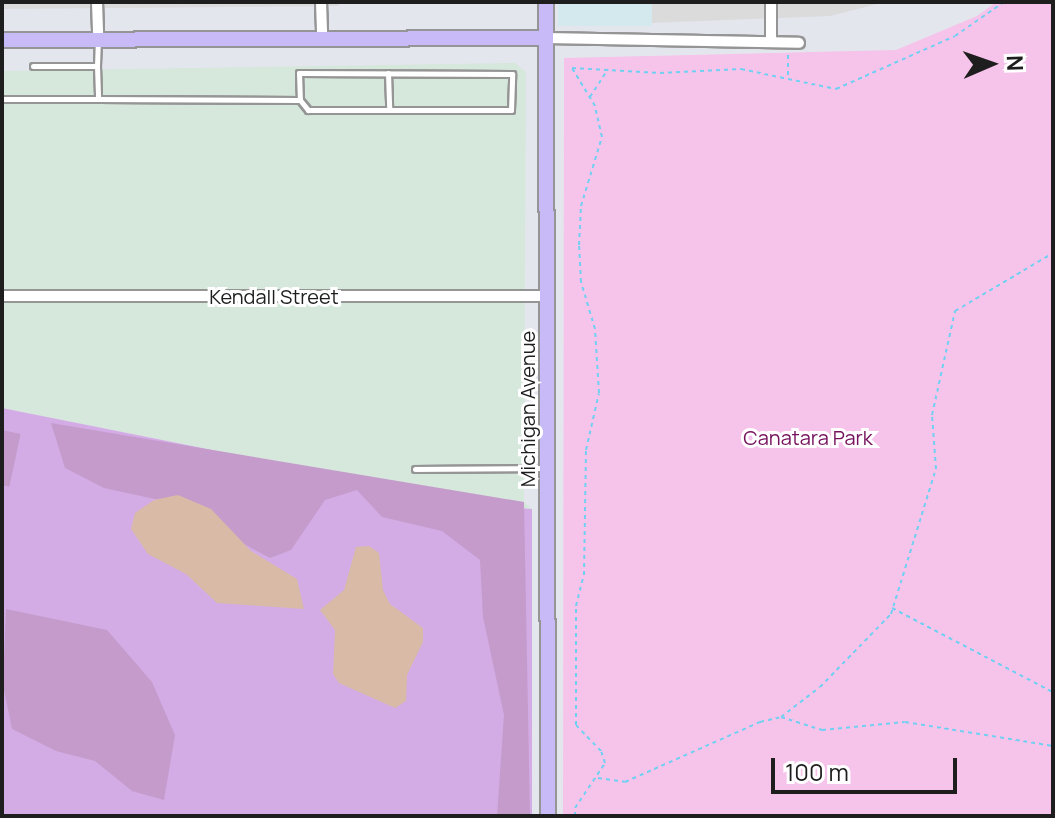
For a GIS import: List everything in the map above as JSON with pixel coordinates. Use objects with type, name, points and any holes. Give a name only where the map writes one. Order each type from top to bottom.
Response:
[{"type":"main road","name":"Michigan Avenue","points":[[546,2],[548,816]]},
{"type":"main road","points":[[2,40],[546,38]]},
{"type":"street","points":[[97,2],[98,40]]},
{"type":"street","points":[[321,2],[322,40]]},
{"type":"street","points":[[771,2],[771,42]]},
{"type":"street","points":[[546,38],[799,43]]},
{"type":"street","name":"Kendall Street","points":[[2,296],[546,296]]},
{"type":"lane","points":[[98,40],[98,99]]},
{"type":"lane","points":[[33,66],[97,66]]},
{"type":"lane","points":[[299,73],[388,73],[512,74],[511,110],[308,110],[300,100],[299,73]]},
{"type":"lane","points":[[388,73],[389,110]]},
{"type":"lane","points":[[2,99],[300,100]]},
{"type":"lane","points":[[415,469],[547,468]]},
{"type":"path","points":[[575,816],[575,808],[598,778],[604,757],[576,725],[576,606],[584,575],[586,450],[599,393],[595,329],[581,282],[579,245],[581,206],[602,137],[589,97],[572,68],[741,69],[827,88],[848,87],[955,36],[1004,2]]},
{"type":"path","points":[[788,53],[788,77]]},
{"type":"path","points":[[589,97],[608,69]]},
{"type":"path","points":[[598,778],[625,782],[760,722],[781,717],[829,678],[887,620],[936,469],[932,415],[955,311],[1053,253]]},
{"type":"path","points":[[892,608],[1053,692]]},
{"type":"path","points":[[781,717],[822,730],[905,722],[1053,746]]},
{"type":"shaded area","points":[[2,2],[339,2],[339,6],[2,9]]},
{"type":"shaded area","points":[[558,2],[652,2],[652,26],[558,26]]},
{"type":"shaded area","points":[[652,2],[885,2],[830,16],[652,23]]},
{"type":"shaded area","points":[[515,63],[526,72],[524,502],[532,509],[492,506],[2,408],[2,71]]},
{"type":"shaded area","points":[[2,408],[492,506],[532,509],[532,816],[2,816]]},
{"type":"shaded area","points":[[51,423],[524,502],[530,816],[497,816],[504,715],[483,617],[480,560],[442,531],[382,517],[357,490],[325,500],[291,550],[270,558],[164,501],[104,488],[65,468]]},
{"type":"shaded area","points":[[2,430],[21,434],[9,487],[2,485]]},
{"type":"shaded area","points":[[178,495],[211,509],[251,551],[297,579],[304,609],[217,603],[186,574],[148,554],[131,529],[135,513],[154,500]]},
{"type":"shaded area","points":[[369,546],[379,553],[383,590],[390,604],[423,628],[423,642],[407,675],[406,701],[395,708],[339,683],[333,674],[335,630],[320,610],[344,590],[356,547]]},
{"type":"shaded area","points":[[6,609],[107,630],[152,682],[175,735],[164,800],[132,791],[95,761],[56,751],[12,729],[3,685]]},
{"type":"green space","name":"Canatara Park","points":[[996,2],[1053,2],[1053,816],[563,816],[564,58],[896,50],[977,16]]}]
